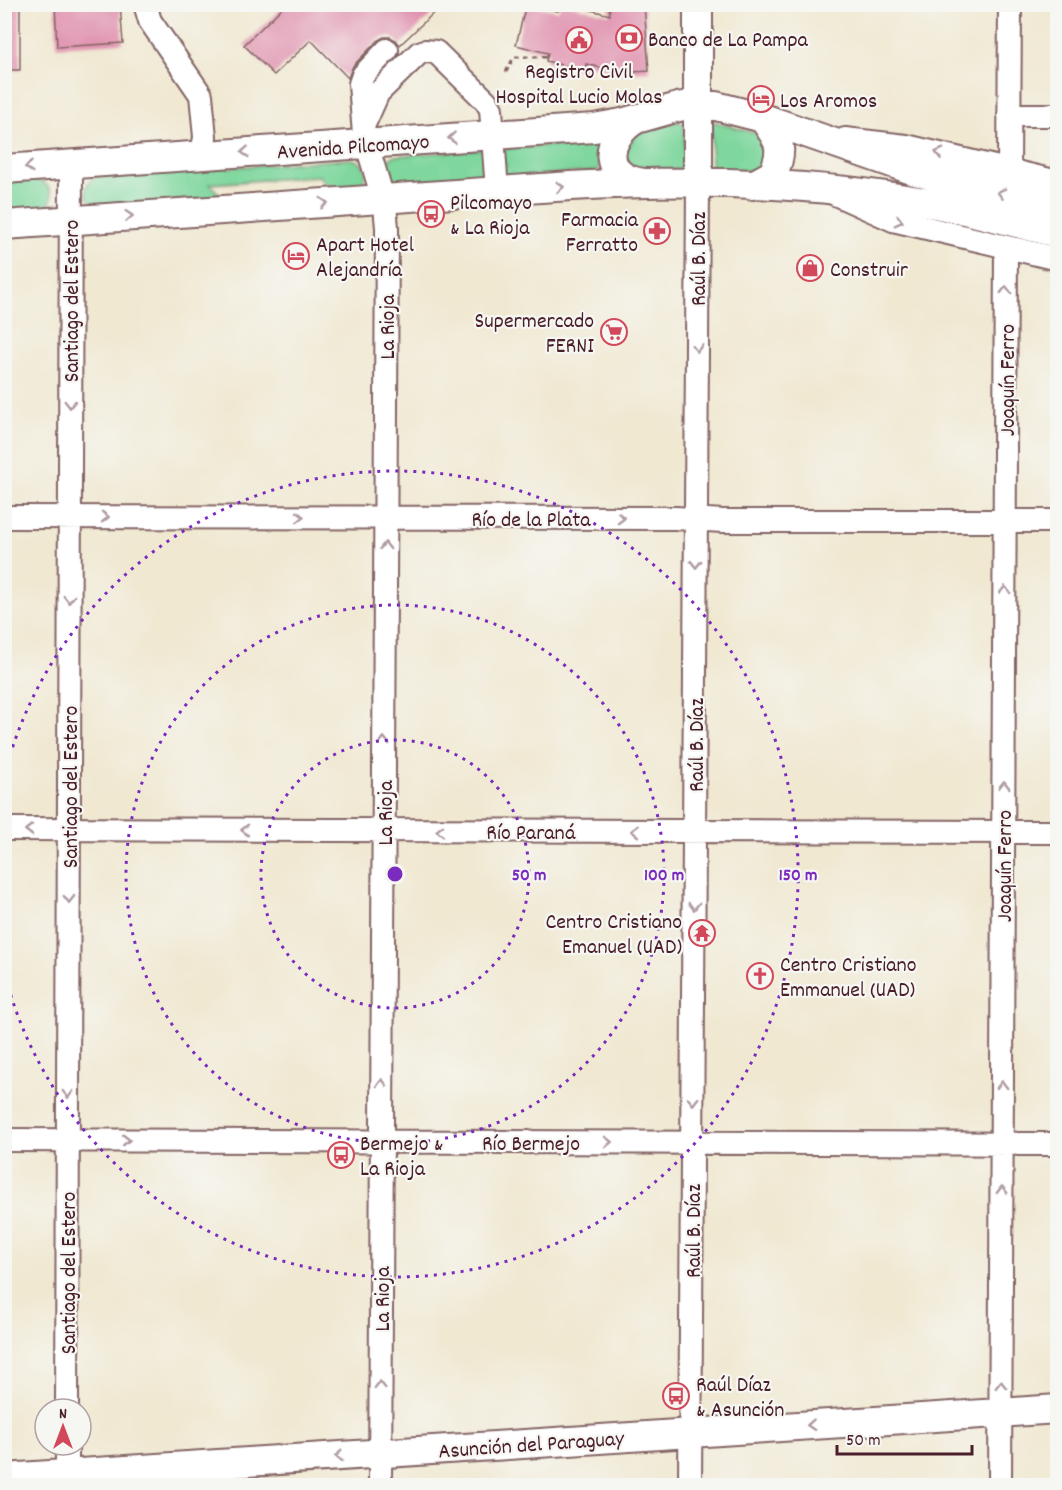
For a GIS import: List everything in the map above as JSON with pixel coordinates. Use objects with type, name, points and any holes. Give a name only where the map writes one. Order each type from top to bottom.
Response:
[{"type":"main road","name":"Raúl B. Díaz","points":[[698,4],[698,184]]},
{"type":"main road","name":"Avenida Pilcomayo","points":[[4,169],[202,155],[364,135],[494,135],[594,128],[666,110],[698,105],[726,108],[763,118],[933,176],[1058,207]]},
{"type":"main road","points":[[753,185],[773,174],[780,159],[780,142],[763,118]]},
{"type":"main road","points":[[636,119],[624,127],[615,138],[611,151],[612,159],[622,175],[630,180],[644,183]]},
{"type":"main road","points":[[4,225],[644,183],[753,185],[826,190],[929,202],[1058,233]]},
{"type":"main road","name":"Asunción del Paraguay","points":[[4,1478],[67,1480],[380,1453],[1058,1409]]},
{"type":"street","points":[[145,4],[150,21],[201,95],[205,137],[202,155]]},
{"type":"street","points":[[1009,170],[1010,4]]},
{"type":"street","name":"La Rioja","points":[[380,1485],[387,228],[383,199],[364,135],[360,80],[387,50]]},
{"type":"street","points":[[364,135],[374,100],[381,89],[416,56],[429,50],[442,56],[486,101],[490,109],[497,191]]},
{"type":"street","points":[[1009,115],[1058,115]]},
{"type":"street","points":[[814,136],[906,146],[1058,182]]},
{"type":"street","name":"Santiago del Estero","points":[[67,1397],[71,164]]},
{"type":"street","name":"Raúl B. Díaz","points":[[690,1485],[698,184]]},
{"type":"street","points":[[826,190],[886,217],[1058,260]]},
{"type":"street","name":"Joaquín Ferro","points":[[1000,1485],[1006,247]]},
{"type":"street","name":"Río de la Plata","points":[[4,518],[657,518],[723,521],[1058,521]]},
{"type":"street","name":"Río Paraná","points":[[4,830],[1058,832]]},
{"type":"street","name":"Río Bermejo","points":[[4,1140],[1058,1144]]},
{"type":"street","points":[[67,1457],[67,1480]]},
{"type":"path","points":[[506,72],[514,57],[547,57]]},
{"type":"green space","points":[[679,121],[684,125],[684,169],[647,171],[632,165],[627,159],[625,150],[637,134]]},
{"type":"green space","points":[[715,122],[761,135],[771,144],[760,171],[713,170],[711,167],[712,124]]},
{"type":"green space","points":[[596,142],[599,156],[598,171],[505,178],[502,149]]},
{"type":"green space","points":[[485,149],[489,179],[394,185],[390,183],[384,169],[386,162],[394,156]]},
{"type":"green space","points":[[350,159],[360,163],[365,169],[363,182],[360,186],[333,191],[319,176],[210,184],[223,198],[98,206],[89,200],[86,192],[88,184],[95,177]]},
{"type":"green space","points":[[36,180],[47,185],[50,190],[49,204],[35,211],[5,213],[5,182]]},
{"type":"building","points":[[4,4],[20,4],[20,70],[4,70]]},
{"type":"building","points":[[55,4],[120,4],[123,43],[57,47]]},
{"type":"building","points":[[286,4],[443,4],[400,45],[390,37],[378,40],[353,66],[348,78],[311,40],[274,75],[244,45]]},
{"type":"building","points":[[526,4],[558,11],[560,4],[567,4],[610,15],[609,4],[644,4],[649,71],[614,73],[614,71],[586,64],[585,71],[546,61],[548,53],[516,45]]},
{"type":"place","name":"Banco de La Pampa","points":[[629,38]]},
{"type":"place","name":"Registro Civil Hospital Lucio Molas","points":[[579,40]]},
{"type":"place","name":"Los Aromos","points":[[761,99]]},
{"type":"place","name":"Pilcomayo & La Rioja","points":[[431,214]]},
{"type":"place","name":"Farmacia Ferratto","points":[[657,231]]},
{"type":"place","name":"Apart Hotel Alejandría","points":[[296,256]]},
{"type":"place","name":"Construir","points":[[810,268]]},
{"type":"place","name":"Supermercado FERNI","points":[[614,332]]},
{"type":"place","name":"Centro Cristiano Emanuel (UAD)","points":[[702,933]]},
{"type":"place","name":"Centro Cristiano Emmanuel (UAD)","points":[[760,976]]},
{"type":"place","name":"Bermejo & La Rioja","points":[[341,1155]]},
{"type":"place","name":"Raúl Díaz & Asunción","points":[[676,1396]]}]
